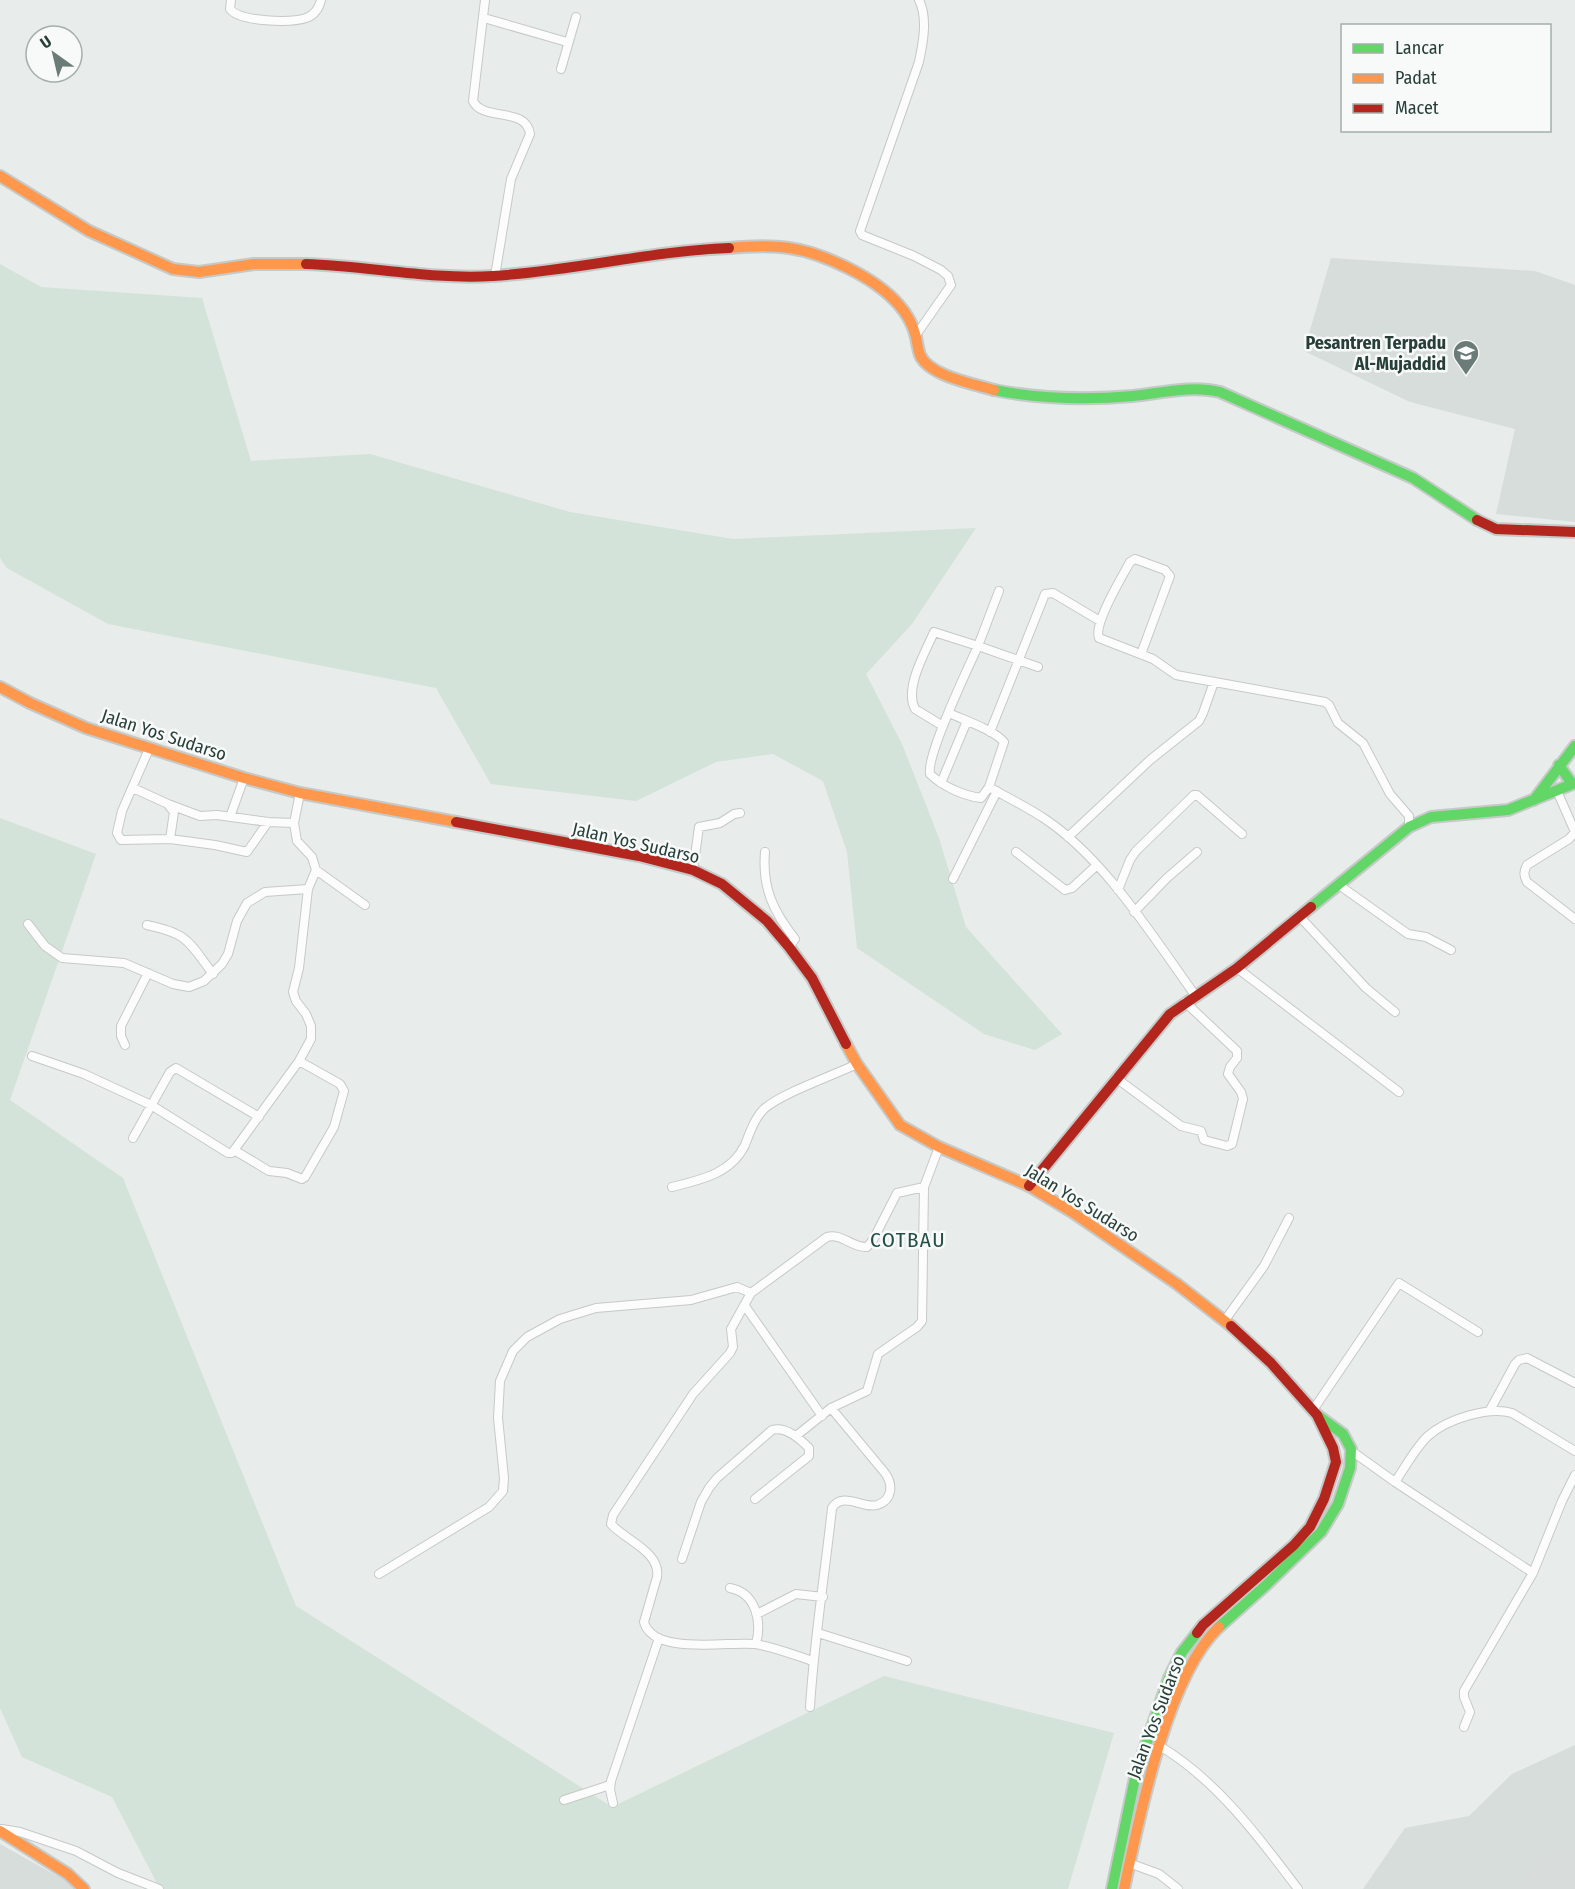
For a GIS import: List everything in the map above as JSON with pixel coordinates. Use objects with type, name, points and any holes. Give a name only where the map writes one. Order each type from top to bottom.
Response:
[{"type":"main road","points":[[0,176],[89,231],[182,272],[271,263],[300,263],[438,276],[495,276],[707,249],[753,247],[795,249],[837,263],[877,286],[902,307],[915,335],[921,356],[947,376],[1012,395],[1064,400],[1111,399],[1204,388],[1220,392],[1413,478],[1484,525],[1496,529],[1575,532]]},
{"type":"main road","name":"Jalan Yos Sudarso","points":[[0,687],[86,728],[244,778],[300,793],[639,856],[693,870],[722,884],[746,902],[789,947],[812,978],[857,1064],[900,1125],[939,1147],[1029,1186],[1177,1284],[1225,1320],[1271,1363],[1315,1412],[1344,1435],[1353,1452],[1350,1470],[1344,1493],[1326,1527],[1269,1584],[1203,1644],[1179,1691],[1145,1790],[1124,1889]]},
{"type":"main road","points":[[1534,800],[1575,746]]},
{"type":"main road","points":[[1029,1186],[1170,1014],[1195,994],[1237,968],[1409,827],[1431,817],[1508,810],[1573,784],[1559,765]]},
{"type":"main road","name":"Jalan Yos Sudarso","points":[[1112,1889],[1131,1792],[1169,1678],[1191,1639],[1203,1625],[1294,1545],[1310,1527],[1324,1499],[1336,1462],[1333,1448],[1315,1412]]},
{"type":"main road","points":[[0,1830],[68,1874],[84,1889]]},
{"type":"street","points":[[231,0],[230,9],[234,14],[270,20],[306,18],[314,14],[321,0],[314,0]]},
{"type":"street","points":[[485,0],[473,101],[480,109],[521,120],[530,128],[530,134],[511,179],[495,276]]},
{"type":"street","points":[[915,335],[951,285],[948,276],[941,270],[904,252],[862,235],[860,231],[919,62],[924,18],[919,0]]},
{"type":"street","points":[[561,69],[576,17]]},
{"type":"street","points":[[484,18],[567,42]]},
{"type":"street","points":[[1141,654],[1170,576],[1169,572],[1133,559],[1100,621],[1097,634],[1099,638],[1153,659],[1176,675],[1325,702],[1329,705],[1338,723],[1362,743],[1390,794],[1409,816],[1409,827]]},
{"type":"street","points":[[949,712],[990,732],[1004,742],[989,786],[984,796],[979,798],[941,783],[932,777],[929,771],[943,726],[999,591]]},
{"type":"street","points":[[990,732],[1042,599],[1048,593],[1063,598],[1100,621]]},
{"type":"street","points":[[943,726],[915,710],[910,693],[934,632],[1038,667]]},
{"type":"street","points":[[1068,837],[1150,760],[1198,721],[1214,682]]},
{"type":"street","points":[[941,783],[967,721]]},
{"type":"street","points":[[149,749],[122,811],[117,833],[119,839],[170,838],[247,852],[268,822]]},
{"type":"street","points":[[230,817],[244,778]]},
{"type":"street","points":[[989,786],[1046,819],[1097,865],[1195,994]]},
{"type":"street","points":[[133,788],[200,816],[217,815],[294,823]]},
{"type":"street","points":[[1557,790],[1575,832],[1569,839],[1527,866],[1524,877],[1527,882],[1575,919]]},
{"type":"street","points":[[954,879],[997,791]]},
{"type":"street","points":[[300,793],[294,823],[297,841],[312,857],[316,870],[364,905]]},
{"type":"street","points":[[1118,890],[1136,851],[1194,795],[1197,795],[1242,834]]},
{"type":"street","points":[[168,804],[174,812],[170,838]]},
{"type":"street","points":[[693,870],[699,827],[720,823],[740,813]]},
{"type":"street","points":[[765,852],[764,873],[767,890],[780,920],[795,939],[789,947]]},
{"type":"street","points":[[1016,852],[1065,890],[1072,888],[1097,865]]},
{"type":"street","points":[[1134,912],[1167,878],[1197,852]]},
{"type":"street","points":[[32,1056],[84,1074],[151,1105],[228,1154],[234,1150],[299,1061],[312,1033],[309,1021],[293,992],[299,968],[308,889],[316,870]]},
{"type":"street","points":[[1340,885],[1408,934],[1426,937],[1450,950]]},
{"type":"street","points":[[28,924],[50,951],[62,958],[118,962],[139,968],[180,986],[198,984],[213,974],[222,964],[228,954],[237,921],[247,903],[265,892],[308,889]]},
{"type":"street","points":[[1300,917],[1366,988],[1395,1012]]},
{"type":"street","points":[[147,925],[181,935],[213,974]]},
{"type":"street","points":[[1237,968],[1399,1092]]},
{"type":"street","points":[[125,1045],[121,1036],[121,1026],[148,973]]},
{"type":"street","points":[[1116,1078],[1174,1122],[1201,1131],[1204,1140],[1227,1146],[1232,1144],[1243,1099],[1241,1092],[1228,1074],[1237,1058],[1237,1051],[1185,1002]]},
{"type":"street","points":[[234,1150],[268,1171],[287,1173],[302,1179],[305,1177],[334,1127],[344,1091],[340,1084],[299,1061]]},
{"type":"street","points":[[672,1187],[721,1172],[742,1151],[756,1119],[767,1106],[857,1064]]},
{"type":"street","points":[[133,1138],[170,1072],[176,1068],[258,1117]]},
{"type":"street","points":[[796,1436],[831,1408],[867,1391],[878,1354],[917,1327],[922,1321],[924,1187],[939,1147]]},
{"type":"street","points":[[813,1661],[756,1644],[682,1644],[659,1638],[650,1633],[644,1622],[657,1577],[656,1563],[651,1556],[612,1527],[610,1521],[693,1394],[730,1353],[733,1347],[731,1329],[752,1293],[827,1237],[838,1236],[858,1247],[867,1247],[873,1240],[897,1192],[924,1187]]},
{"type":"street","points":[[1225,1320],[1264,1266],[1289,1218]]},
{"type":"street","points":[[1315,1412],[1399,1283],[1478,1332]]},
{"type":"street","points":[[379,1574],[489,1508],[503,1491],[504,1478],[498,1418],[500,1380],[513,1351],[527,1337],[560,1319],[596,1308],[691,1300],[737,1287],[752,1293]]},
{"type":"street","points":[[745,1306],[822,1416]]},
{"type":"street","points":[[1490,1410],[1515,1364],[1522,1359],[1527,1358],[1575,1383]]},
{"type":"street","points":[[810,1707],[813,1661],[834,1504],[848,1501],[875,1505],[885,1499],[891,1489],[890,1480],[885,1473],[831,1408]]},
{"type":"street","points":[[1395,1482],[1431,1433],[1452,1422],[1490,1410],[1504,1410],[1512,1413],[1575,1451]]},
{"type":"street","points":[[682,1559],[701,1502],[717,1478],[772,1430],[777,1428],[796,1436],[809,1448],[809,1456],[755,1499]]},
{"type":"street","points":[[1353,1452],[1533,1573]]},
{"type":"street","points":[[1464,1728],[1470,1712],[1464,1691],[1533,1573],[1575,1475]]},
{"type":"street","points":[[730,1588],[743,1592],[757,1614],[756,1644]]},
{"type":"street","points":[[757,1614],[796,1594],[823,1597]]},
{"type":"street","points":[[818,1633],[907,1661]]},
{"type":"street","points":[[613,1803],[610,1785],[659,1638]]},
{"type":"street","points":[[1149,1739],[1190,1768],[1225,1800],[1298,1889]]},
{"type":"street","points":[[564,1800],[610,1785]]},
{"type":"street","points":[[0,1830],[20,1832],[76,1851],[118,1873],[159,1889]]},
{"type":"street","points":[[1129,1863],[1159,1874],[1178,1889]]},
{"type":"shaded area","name":"Pesantren Terpadu Al-Mujaddid","points":[[1331,258],[1535,271],[1575,285],[1575,522],[1496,514],[1515,429],[1410,402],[1304,351]]},
{"type":"shaded area","points":[[0,264],[41,287],[202,298],[251,461],[370,454],[570,512],[733,539],[976,528],[912,624],[866,674],[902,744],[939,838],[966,927],[1062,1034],[1035,1050],[984,1034],[857,948],[847,852],[823,781],[773,754],[716,762],[636,801],[491,784],[436,688],[108,624],[7,568],[0,558]]},
{"type":"shaded area","points":[[0,818],[96,854],[10,1100],[123,1178],[296,1606],[612,1807],[884,1676],[1114,1733],[1068,1889],[160,1889],[112,1797],[22,1757],[0,1708]]},
{"type":"shaded area","points":[[1575,1745],[1575,1889],[1363,1889],[1405,1828],[1469,1816],[1512,1774]]},
{"type":"shaded area","points":[[0,1844],[68,1882],[76,1889],[0,1889]]},
{"type":"runway","points":[[1551,1889],[1575,1877]]},
{"type":"traffic: fast","points":[[994,390],[1046,397],[1080,398],[1133,396],[1188,389],[1220,392],[1413,478],[1477,520]]},
{"type":"traffic: fast","points":[[1534,800],[1575,746]]},
{"type":"traffic: fast","points":[[1559,765],[1572,784]]},
{"type":"traffic: fast","points":[[1311,907],[1409,827],[1431,817],[1508,810],[1575,783]]},
{"type":"traffic: fast","points":[[1219,1627],[1321,1532],[1338,1504],[1350,1468],[1351,1449],[1343,1434],[1317,1415]]},
{"type":"traffic: fast","points":[[1112,1889],[1136,1773],[1169,1678],[1182,1652],[1197,1633]]},
{"type":"traffic: slow","points":[[0,176],[89,231],[173,269],[199,272],[254,264],[306,264]]},
{"type":"traffic: slow","points":[[729,248],[759,246],[789,248],[818,255],[863,276],[877,285],[902,308],[911,324],[920,355],[925,362],[942,374],[994,390]]},
{"type":"traffic: slow","points":[[0,687],[86,728],[244,778],[300,793],[456,822]]},
{"type":"traffic: slow","points":[[846,1044],[857,1064],[900,1125],[939,1147],[1029,1186],[1072,1212],[1177,1284],[1231,1326]]},
{"type":"traffic: slow","points":[[1124,1889],[1147,1788],[1170,1713],[1184,1679],[1201,1649],[1219,1627]]},
{"type":"traffic: slow","points":[[0,1831],[68,1874],[84,1889]]},
{"type":"traffic: jam","points":[[306,264],[470,277],[553,270],[670,253],[729,248]]},
{"type":"traffic: jam","points":[[1477,520],[1496,529],[1575,532]]},
{"type":"traffic: jam","points":[[456,822],[639,856],[693,870],[722,884],[767,921],[789,947],[812,978],[846,1044]]},
{"type":"traffic: jam","points":[[1029,1186],[1170,1014],[1237,968],[1311,907]]},
{"type":"traffic: jam","points":[[1197,1633],[1203,1625],[1294,1545],[1310,1527],[1324,1499],[1336,1462],[1333,1448],[1317,1415],[1271,1363],[1231,1326]]},
{"type":"place","name":"Pesantren Terpadu Al-Mujaddid","points":[[1466,376]]},
{"type":"district","name":"COTBAU","points":[[908,1240]]}]
